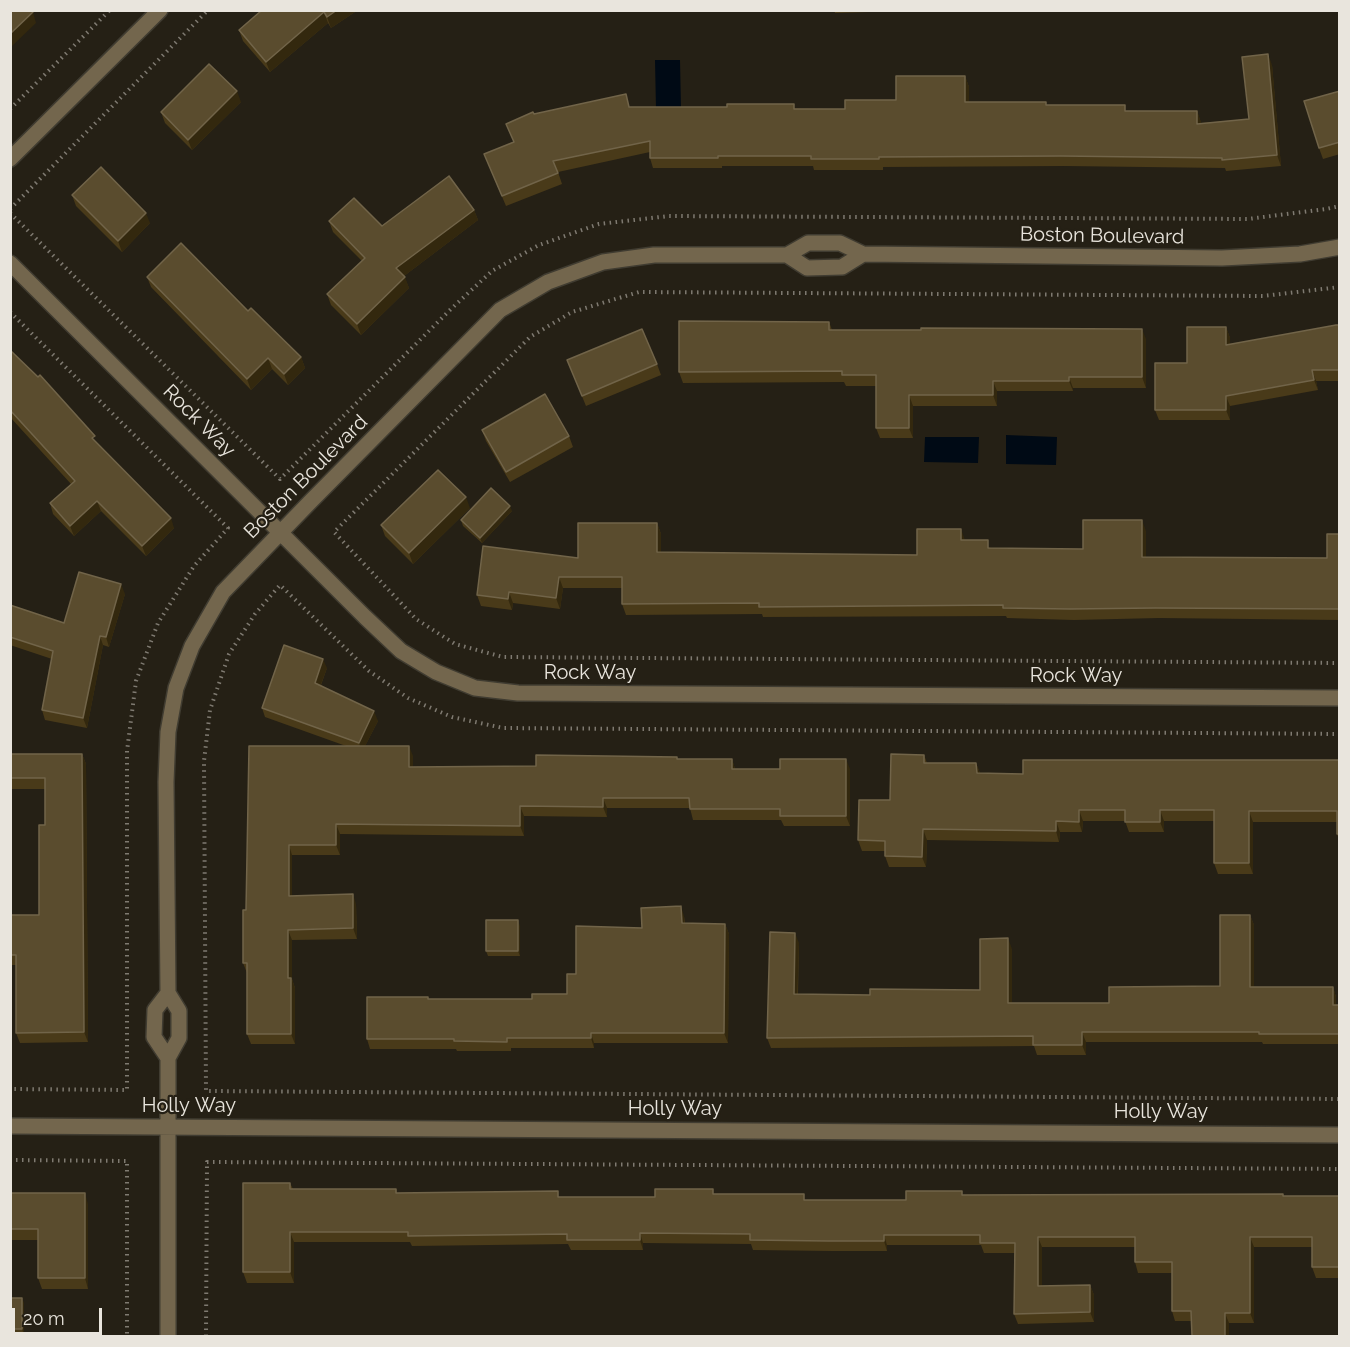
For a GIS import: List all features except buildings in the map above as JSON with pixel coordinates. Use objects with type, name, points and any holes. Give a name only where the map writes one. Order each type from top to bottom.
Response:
[{"type":"street","points":[[10,159],[160,10]]},
{"type":"street","name":"Boston Boulevard","points":[[168,1336],[168,1058],[179,1038],[179,1011],[168,993],[166,782],[168,732],[176,688],[192,646],[223,592],[500,310],[548,282],[603,262],[654,255],[787,255],[808,243],[840,243],[863,254],[1222,258],[1300,254],[1340,247]]},
{"type":"street","name":"Boston Boulevard","points":[[787,255],[807,267],[842,267],[863,254]]},
{"type":"street","name":"Rock Way","points":[[10,263],[401,651],[436,672],[475,688],[518,693],[1340,698]]},
{"type":"street","name":"Boston Boulevard","points":[[168,993],[155,1010],[154,1037],[168,1058]]},
{"type":"street","name":"Holly Way","points":[[10,1126],[1340,1134]]},
{"type":"path","points":[[10,109],[110,10]]},
{"type":"path","points":[[10,209],[208,10]]},
{"type":"path","points":[[1340,287],[1263,296],[639,292],[572,312],[530,336],[334,532],[417,619],[455,644],[503,657],[1340,663]]},
{"type":"path","points":[[10,312],[228,528],[194,566],[158,623],[136,681],[127,751],[127,1090],[10,1089]]},
{"type":"path","points":[[1340,734],[503,728],[452,717],[408,698],[369,671],[280,585],[255,614],[229,654],[210,710],[204,761],[206,1090],[1340,1099]]},
{"type":"path","points":[[10,1161],[127,1161],[127,1336]]},
{"type":"path","points":[[206,1336],[207,1162],[1340,1169]]},
{"type":"shaded area","points":[[655,60],[680,60],[681,109],[656,109]]},
{"type":"shaded area","points":[[1006,435],[1057,437],[1056,465],[1006,464]]},
{"type":"shaded area","points":[[925,437],[979,437],[978,463],[924,462]]}]
